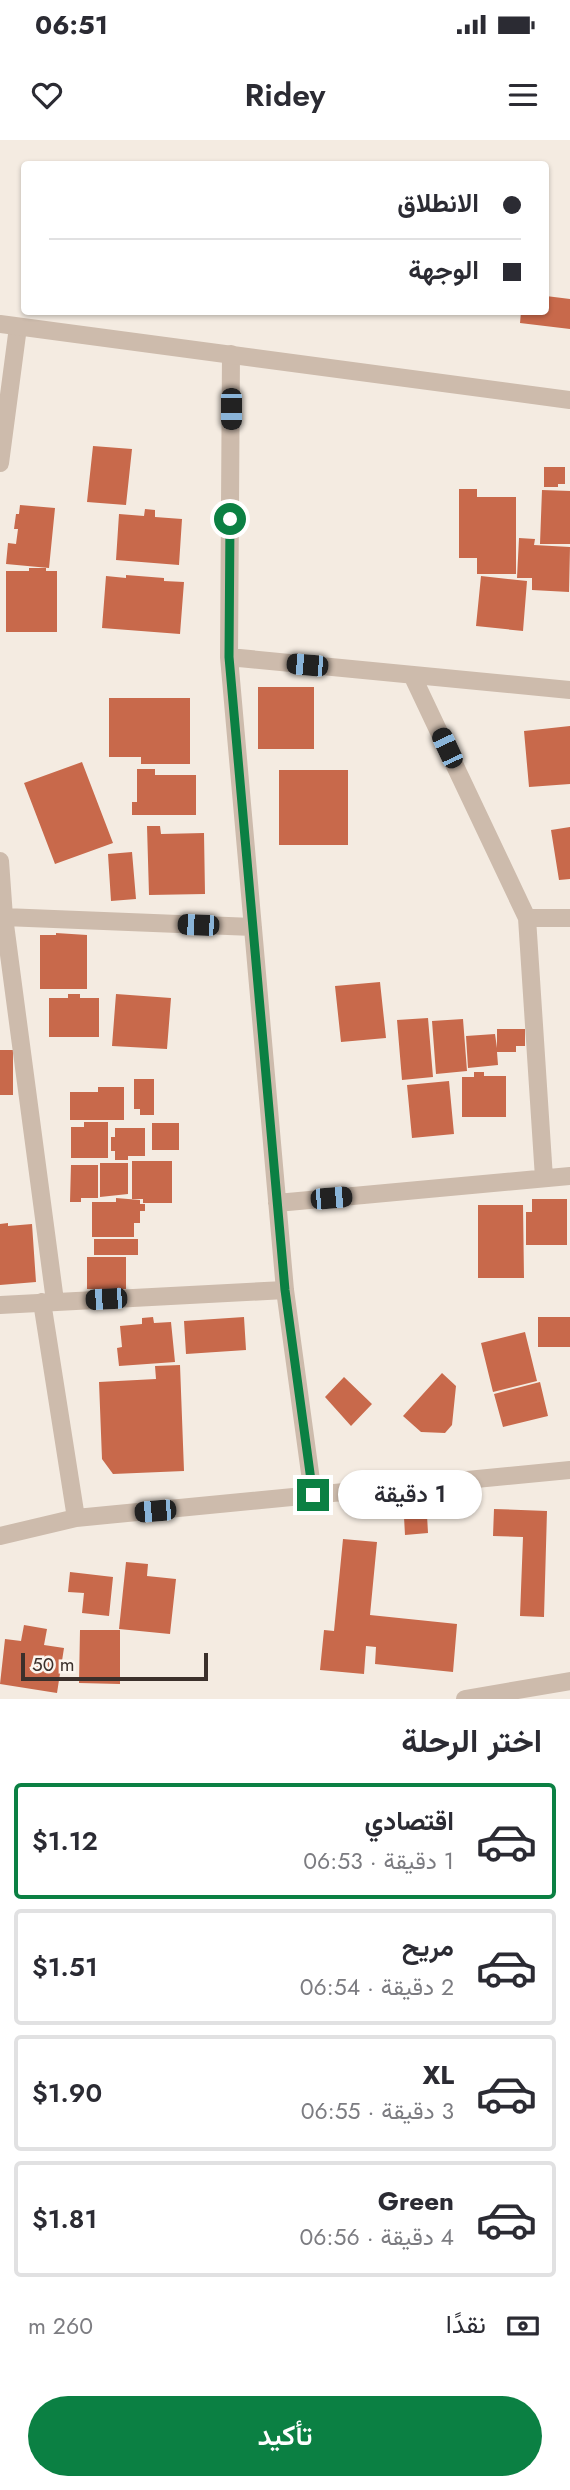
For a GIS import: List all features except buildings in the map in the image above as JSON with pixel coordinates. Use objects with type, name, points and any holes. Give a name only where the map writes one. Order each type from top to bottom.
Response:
[{"type":"street","points":[[0,463],[9,326],[570,400]]},
{"type":"street","points":[[231,354],[229,657],[285,1290],[313,1495]]},
{"type":"street","points":[[229,657],[570,690]]},
{"type":"street","points":[[412,675],[527,918],[544,1178]]},
{"type":"street","points":[[0,862],[48,1302],[76,1518]]},
{"type":"street","points":[[4,917],[253,927]]},
{"type":"street","points":[[527,918],[570,918]]},
{"type":"street","points":[[277,1203],[570,1176]]},
{"type":"street","points":[[0,1306],[285,1290]]},
{"type":"street","points":[[0,1536],[76,1518],[570,1470]]},
{"type":"street","points":[[464,1699],[570,1681]]},
{"type":"route","points":[[230,519],[229,657],[285,1290],[313,1495]]}]
